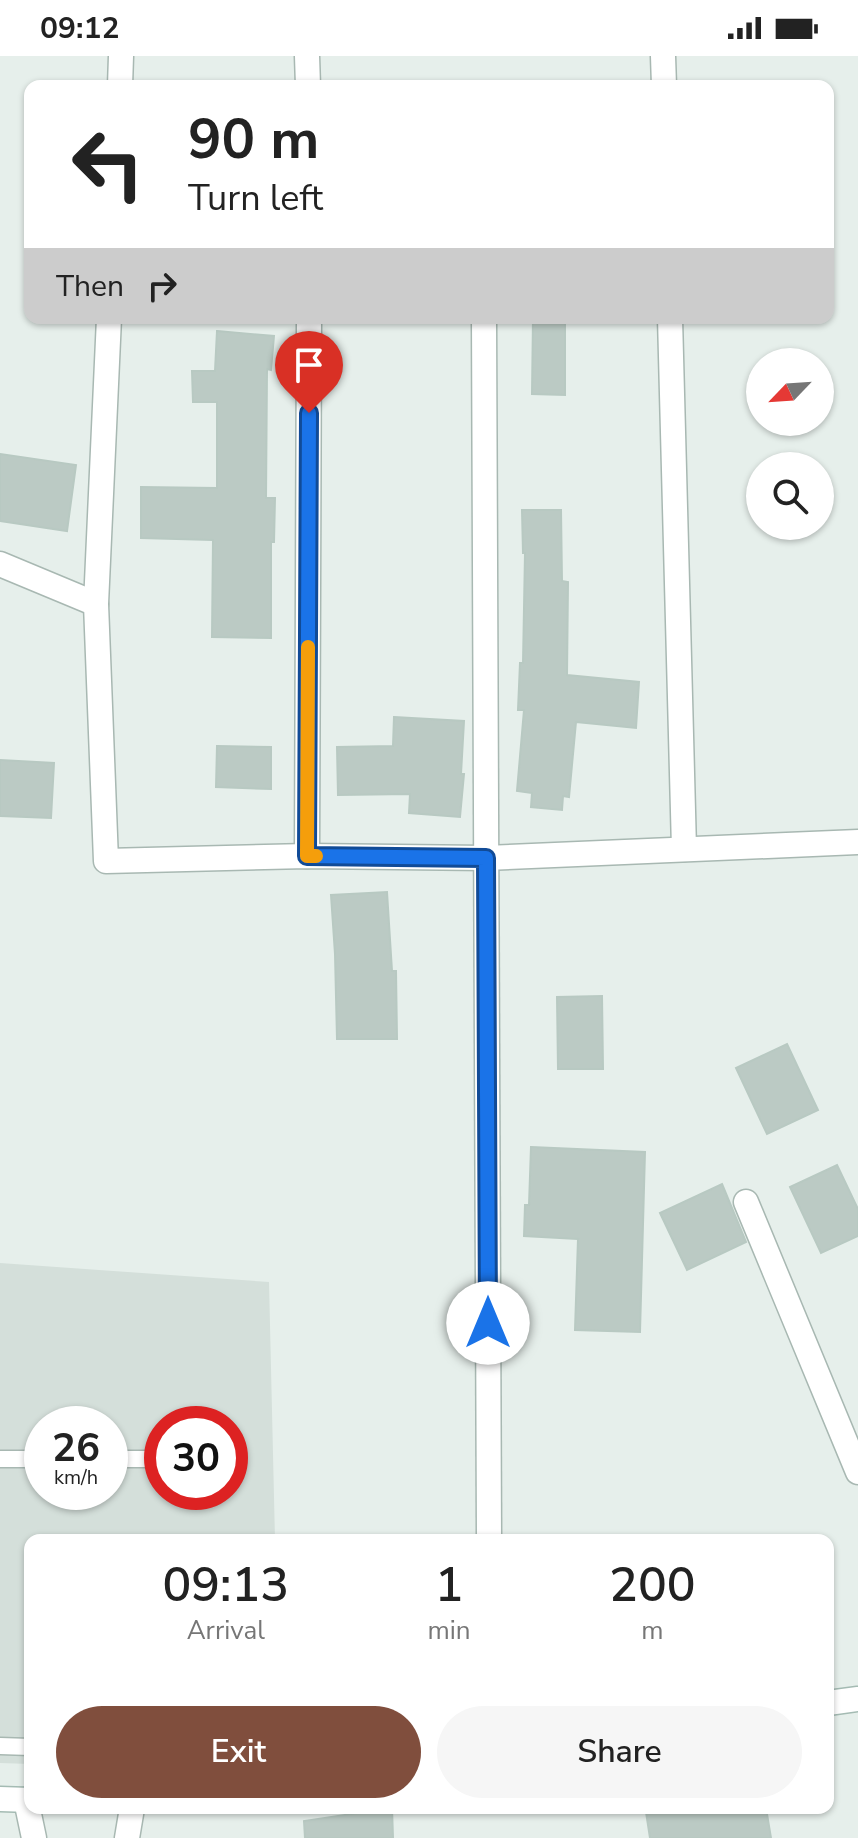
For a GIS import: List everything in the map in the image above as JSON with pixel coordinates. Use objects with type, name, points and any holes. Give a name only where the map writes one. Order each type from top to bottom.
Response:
[{"type":"street","points":[[120,80],[121,56]]},
{"type":"street","points":[[307,56],[308,80]]},
{"type":"street","points":[[663,56],[664,80]]},
{"type":"street","points":[[109,324],[96,604],[106,861],[307,856],[486,858],[858,842]]},
{"type":"street","points":[[307,856],[309,324]]},
{"type":"street","points":[[484,324],[489,1534]]},
{"type":"street","points":[[670,324],[684,849]]},
{"type":"street","points":[[0,564],[96,604]]},
{"type":"street","points":[[746,1202],[858,1472]]},
{"type":"street","points":[[834,1702],[858,1699]]},
{"type":"street","points":[[0,1799],[24,1800]]},
{"type":"street","points":[[30,1814],[34,1838]]},
{"type":"street","points":[[127,1838],[131,1814]]},
{"type":"lane","points":[[0,1459],[24,1459]]},
{"type":"lane","points":[[0,1746],[24,1747]]},
{"type":"shaded area","points":[[0,1263],[269,1282],[275,1534],[24,1534],[24,1764],[0,1763]]},
{"type":"building","points":[[533,324],[565,324],[565,395],[532,394]]},
{"type":"building","points":[[217,331],[274,336],[271,370],[267,369],[266,498],[275,498],[274,542],[271,542],[271,638],[212,637],[213,540],[141,538],[141,487],[217,488],[217,402],[193,402],[192,371],[215,371]]},
{"type":"building","points":[[0,454],[76,465],[67,531],[0,521]]},
{"type":"building","points":[[522,510],[561,510],[562,581],[568,582],[567,675],[639,682],[636,728],[576,722],[569,797],[563,796],[562,810],[531,807],[532,793],[517,791],[524,710],[518,710],[520,663],[523,663],[525,553]]},
{"type":"building","points":[[394,717],[464,721],[460,817],[409,813],[410,794],[338,795],[337,747],[393,746]]},
{"type":"building","points":[[217,746],[271,747],[271,789],[216,787]]},
{"type":"building","points":[[0,760],[54,763],[51,818],[0,816]]},
{"type":"building","points":[[387,892],[392,971],[396,971],[397,1039],[337,1039],[331,895]]},
{"type":"building","points":[[602,996],[603,1069],[558,1069],[557,997]]},
{"type":"building","points":[[787,1044],[818,1110],[767,1134],[736,1068]]},
{"type":"building","points":[[531,1147],[645,1152],[640,1332],[575,1330],[578,1239],[524,1236],[525,1205],[529,1205]]},
{"type":"building","points":[[837,1165],[858,1209],[858,1236],[821,1253],[790,1187]]},
{"type":"building","points":[[722,1184],[746,1242],[687,1270],[660,1213]]},
{"type":"building","points":[[351,1814],[392,1814],[393,1838],[305,1838],[304,1821]]},
{"type":"building","points":[[646,1814],[767,1814],[771,1838],[650,1838]]},
{"type":"slow traffic","points":[[308,647],[307,856],[316,856]]},
{"type":"route","points":[[309,413],[307,856],[486,858],[488,1323]]}]
